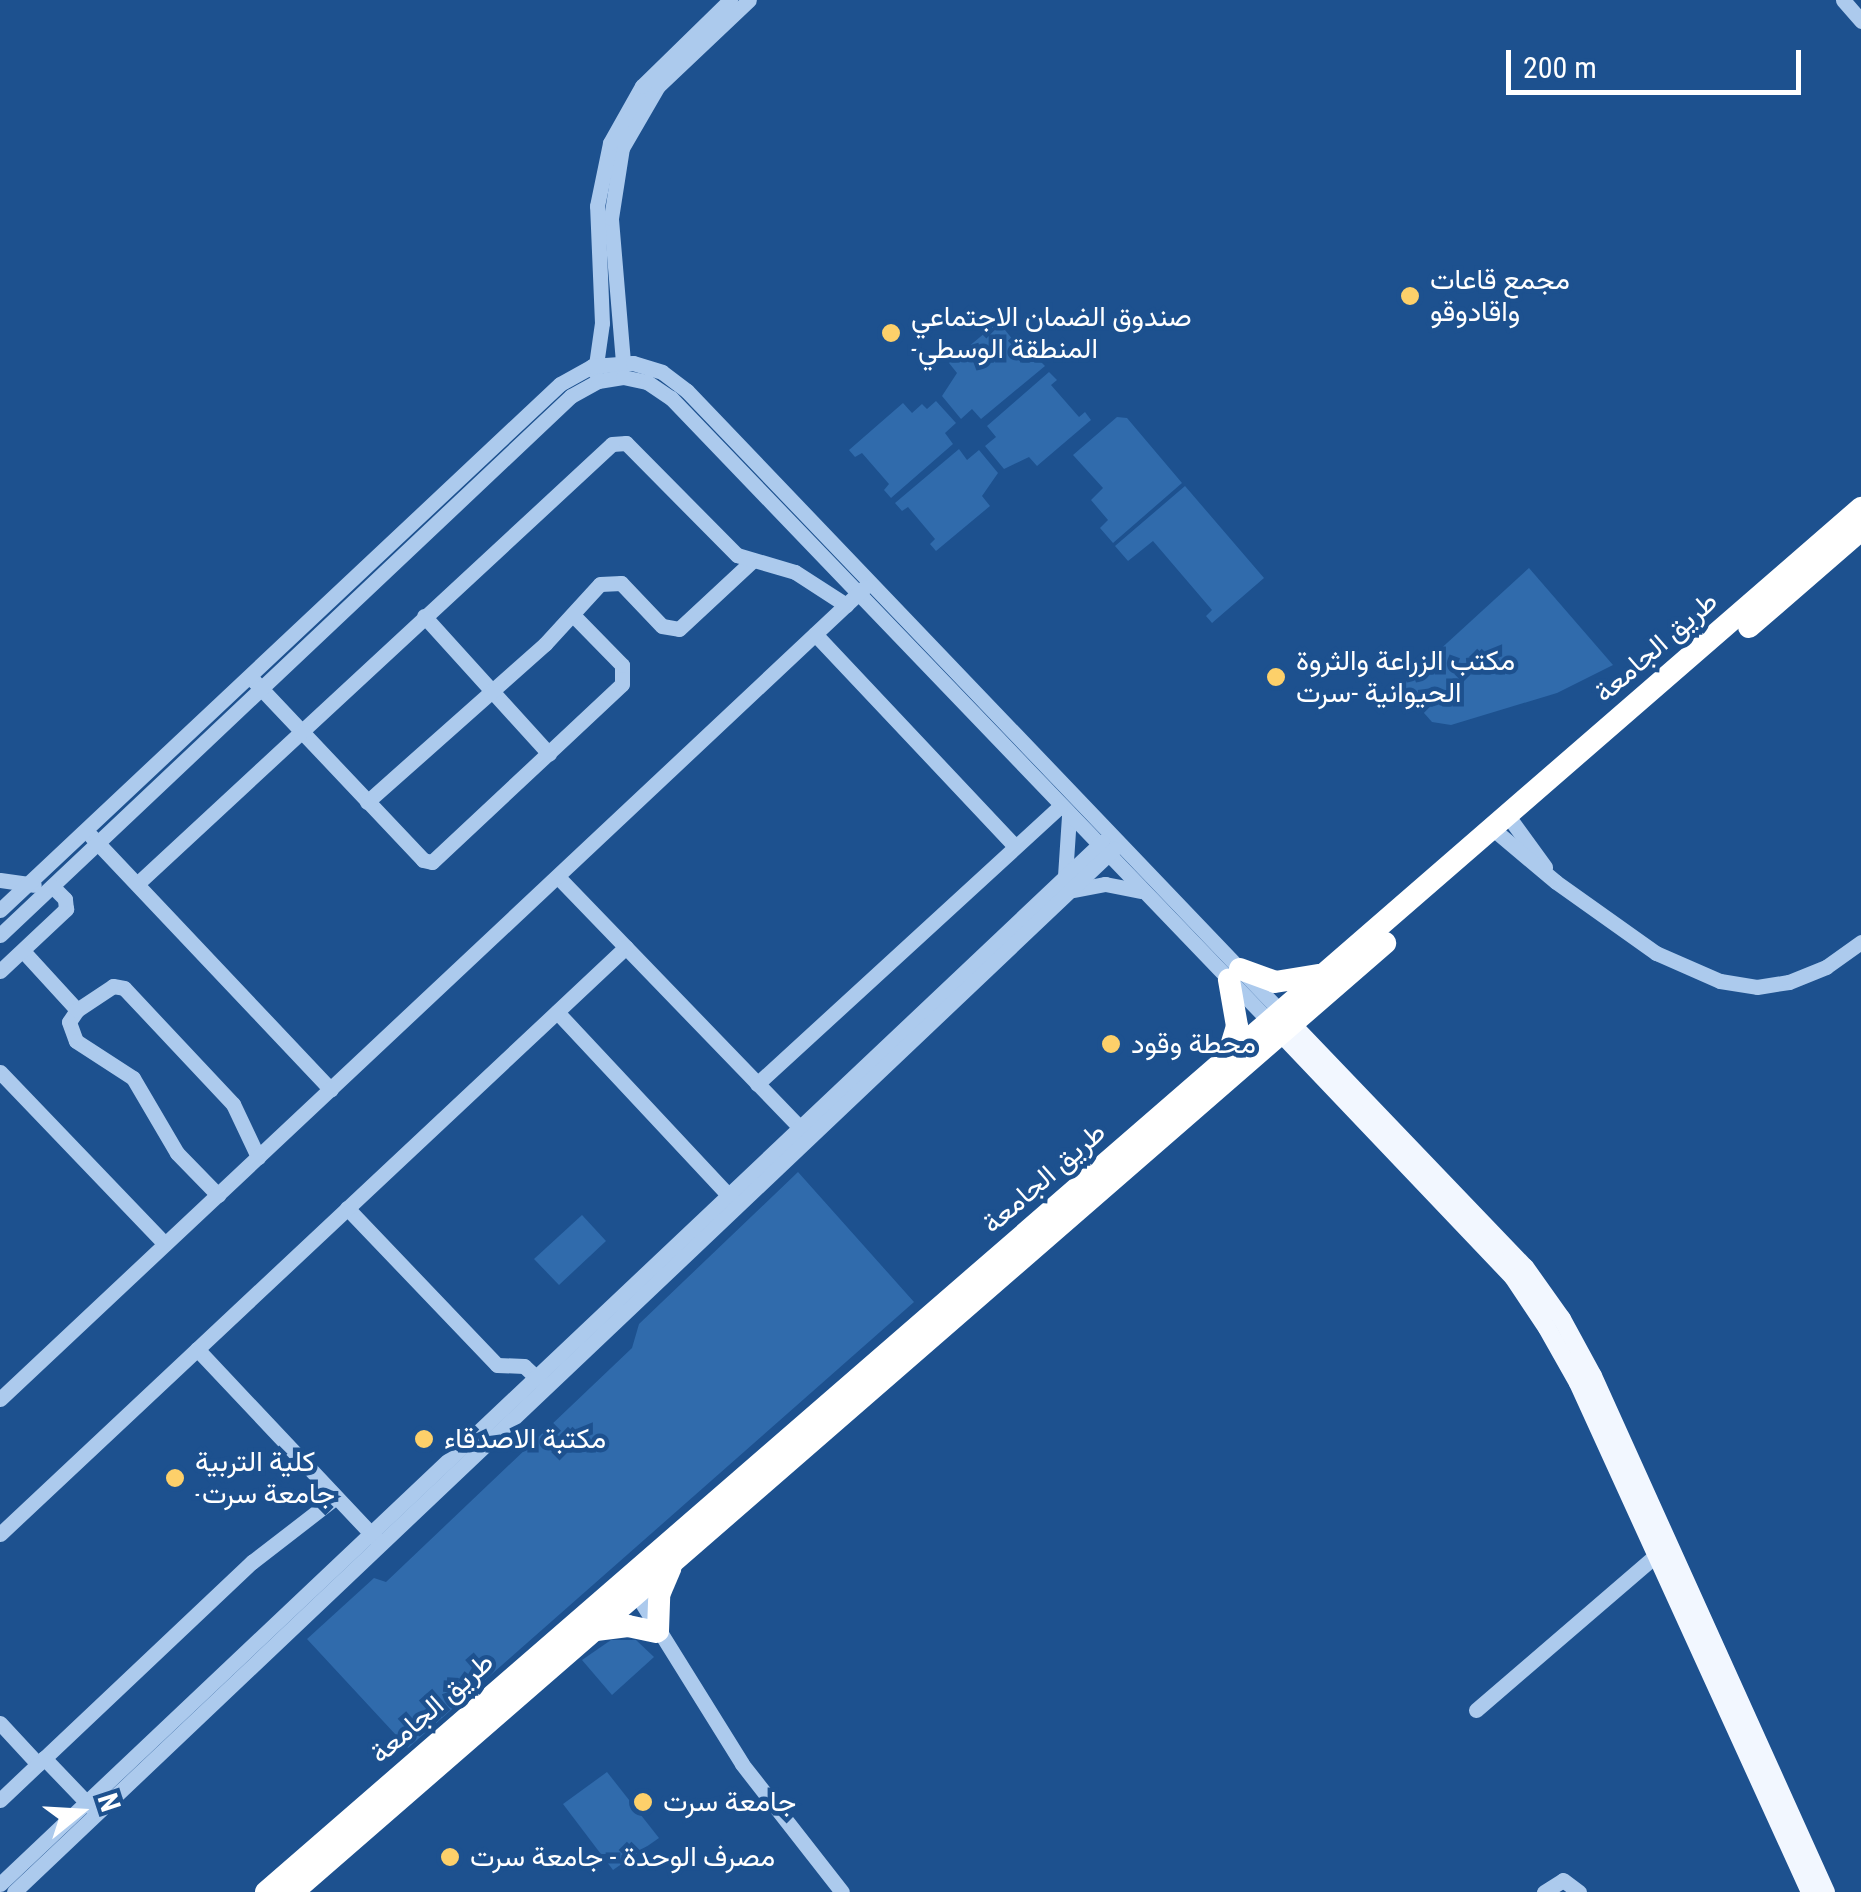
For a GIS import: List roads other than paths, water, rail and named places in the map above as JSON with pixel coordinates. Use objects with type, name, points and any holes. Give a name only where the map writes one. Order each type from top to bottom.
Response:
[{"type":"highway","name":"طريق الجامعة","points":[[266,1892],[629,1589],[1857,523]]},
{"type":"highway","name":"طريق الجامعة","points":[[1148,1139],[1227,1060],[1282,1023],[1327,973],[1505,828]]},
{"type":"highway","points":[[1227,1060],[1237,1012],[1235,975],[1275,982],[1327,973]]},
{"type":"highway","name":"طريق الجامعة","points":[[293,1892],[596,1630],[629,1589],[673,1562],[912,1344]]},
{"type":"highway","points":[[596,1630],[628,1626],[659,1635],[659,1595],[673,1562]]},
{"type":"main road","points":[[1282,1023],[1513,1277],[1564,1355],[1810,1892]]},
{"type":"main road","points":[[1282,1023],[1525,1267],[1562,1319],[1594,1376],[1826,1892]]},
{"type":"street","points":[[0,935],[595,374],[602,322],[597,206],[610,142],[632,99],[652,74],[730,0]]},
{"type":"street","points":[[623,362],[611,218],[622,148],[658,86],[749,0]]},
{"type":"street","points":[[1843,0],[1861,20]]},
{"type":"street","points":[[0,910],[560,384],[623,362],[687,391],[858,594],[1064,811],[1108,846],[1142,891],[1235,975]]},
{"type":"street","points":[[595,374],[650,375]]},
{"type":"street","points":[[136,884],[424,616],[619,442],[731,551],[751,562],[795,572],[858,594],[1282,1023]]},
{"type":"street","points":[[367,802],[573,615],[600,584],[612,580],[621,583],[662,626],[679,629],[751,562]]},
{"type":"street","points":[[0,1399],[858,594]]},
{"type":"street","points":[[248,676],[423,860],[432,862],[549,754],[624,677],[619,662],[573,615]]},
{"type":"street","points":[[424,616],[549,754]]},
{"type":"street","points":[[815,634],[1014,845]]},
{"type":"street","points":[[757,1084],[1014,845],[1064,811]]},
{"type":"street","points":[[1064,811],[1068,884]]},
{"type":"street","points":[[1505,828],[1556,882],[1656,953],[1720,982],[1757,986],[1789,982],[1826,967],[1861,942]]},
{"type":"street","points":[[85,830],[330,1090]]},
{"type":"street","points":[[14,1892],[92,1808],[1108,846]]},
{"type":"street","points":[[558,876],[804,1133]]},
{"type":"street","points":[[0,880],[31,881],[65,898],[66,909],[0,972]]},
{"type":"street","points":[[1068,884],[1105,884],[1142,891]]},
{"type":"street","points":[[0,1534],[626,947]]},
{"type":"street","points":[[22,951],[76,1010]]},
{"type":"street","points":[[218,1195],[176,1152],[133,1078],[76,1042],[69,1022],[76,1010],[112,986],[124,988],[232,1104],[258,1157]]},
{"type":"street","points":[[556,1012],[733,1200]]},
{"type":"street","points":[[0,1072],[166,1244]]},
{"type":"street","points":[[348,1208],[498,1365],[524,1366],[541,1382]]},
{"type":"street","points":[[196,1350],[376,1539]]},
{"type":"street","points":[[0,1800],[252,1562],[336,1497]]},
{"type":"street","points":[[1476,1710],[1656,1554]]},
{"type":"street","points":[[629,1589],[770,1804],[842,1892]]},
{"type":"street","points":[[0,1723],[92,1808]]},
{"type":"street","points":[[0,1884],[92,1808]]},
{"type":"street","points":[[1544,1892],[1563,1880],[1579,1892]]},
{"type":"place","name":"مجمع قاعات واقادوقو","points":[[1410,296]]},
{"type":"place","name":"صندوق الضمان الاجتماعي -المنطقة الوسطي","points":[[891,333]]},
{"type":"place","name":"مكتب الزراعة والثروة الحيوانية -سرت","points":[[1276,677]]},
{"type":"place","name":"محطة وقود","points":[[1111,1044]]},
{"type":"place","name":"مكتبة الاصدقاء","points":[[424,1439]]},
{"type":"place","name":"كلية التربية -جامعة سرت","points":[[175,1478]]},
{"type":"place","name":"جامعة سرت","points":[[643,1802]]},
{"type":"place","name":"مصرف الوحدة - جامعة سرت","points":[[450,1857]]}]
